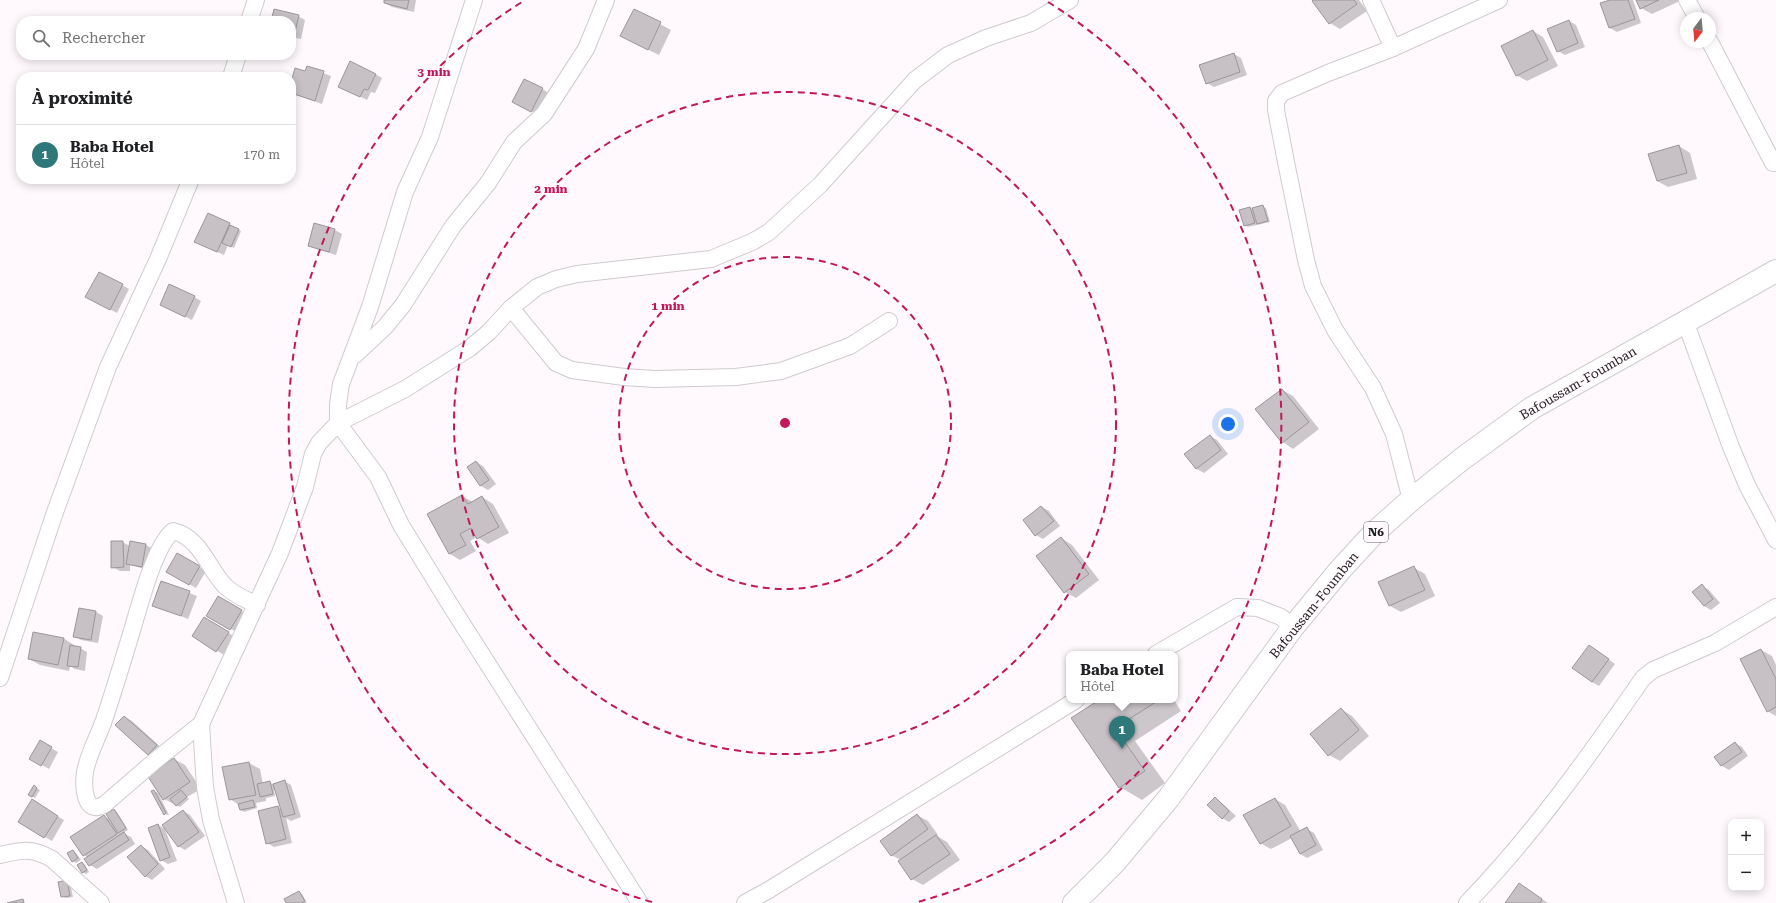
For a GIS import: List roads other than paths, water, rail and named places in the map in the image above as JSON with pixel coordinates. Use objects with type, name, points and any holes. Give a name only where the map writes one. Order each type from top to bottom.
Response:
[{"type":"highway","name":"Bafoussam-Foumban","points":[[1074,903],[1115,862],[1168,799],[1293,627],[1340,570],[1375,532],[1411,500],[1462,459],[1532,408],[1776,271]]},
{"type":"street","points":[[251,16],[256,0]]},
{"type":"street","points":[[474,0],[430,137],[405,192],[370,307],[342,384],[338,404],[338,423],[378,477],[401,525],[640,903]]},
{"type":"street","points":[[352,357],[385,327],[403,305],[453,226],[488,183],[514,142],[544,114],[586,49],[606,0]]},
{"type":"street","points":[[257,605],[235,594],[224,585],[195,542],[182,533],[173,531],[167,536],[154,564],[103,723],[85,770],[85,796],[89,804],[94,808],[99,808],[105,804],[201,724],[242,632],[257,605],[297,510],[305,487],[313,454],[319,443],[338,423],[405,389],[470,348],[489,332],[511,308],[537,287],[556,279],[577,274],[711,259],[752,242],[769,232],[820,185],[915,80],[948,55],[986,38],[1031,23],[1070,0]]},
{"type":"street","points":[[1371,0],[1393,48]]},
{"type":"street","points":[[1411,500],[1394,434],[1379,401],[1373,388],[1335,330],[1313,286],[1306,260],[1276,110],[1276,101],[1282,93],[1328,73],[1393,48],[1499,0]]},
{"type":"street","points":[[1687,0],[1694,12]]},
{"type":"street","points":[[1713,48],[1775,165]]},
{"type":"street","points":[[233,72],[236,60]]},
{"type":"street","points":[[0,678],[54,515],[108,368],[158,259],[189,184]]},
{"type":"street","points":[[511,308],[556,363],[572,370],[655,380],[736,377],[781,371],[850,346],[889,321]]},
{"type":"street","points":[[1685,322],[1731,447],[1747,485],[1776,540]]},
{"type":"street","points":[[1161,651],[1237,607],[1258,608],[1281,617],[1293,627]]},
{"type":"street","points":[[1467,903],[1505,863],[1553,802],[1643,678],[1653,670],[1715,643],[1776,607]]},
{"type":"street","points":[[745,903],[767,891],[1071,703]]},
{"type":"street","points":[[201,724],[205,787],[211,820],[220,854],[232,885],[236,903]]},
{"type":"street","points":[[0,855],[27,850],[45,855],[52,859],[101,903]]},
{"type":"place","name":"Baba Hotel","points":[[1122,749]]}]
